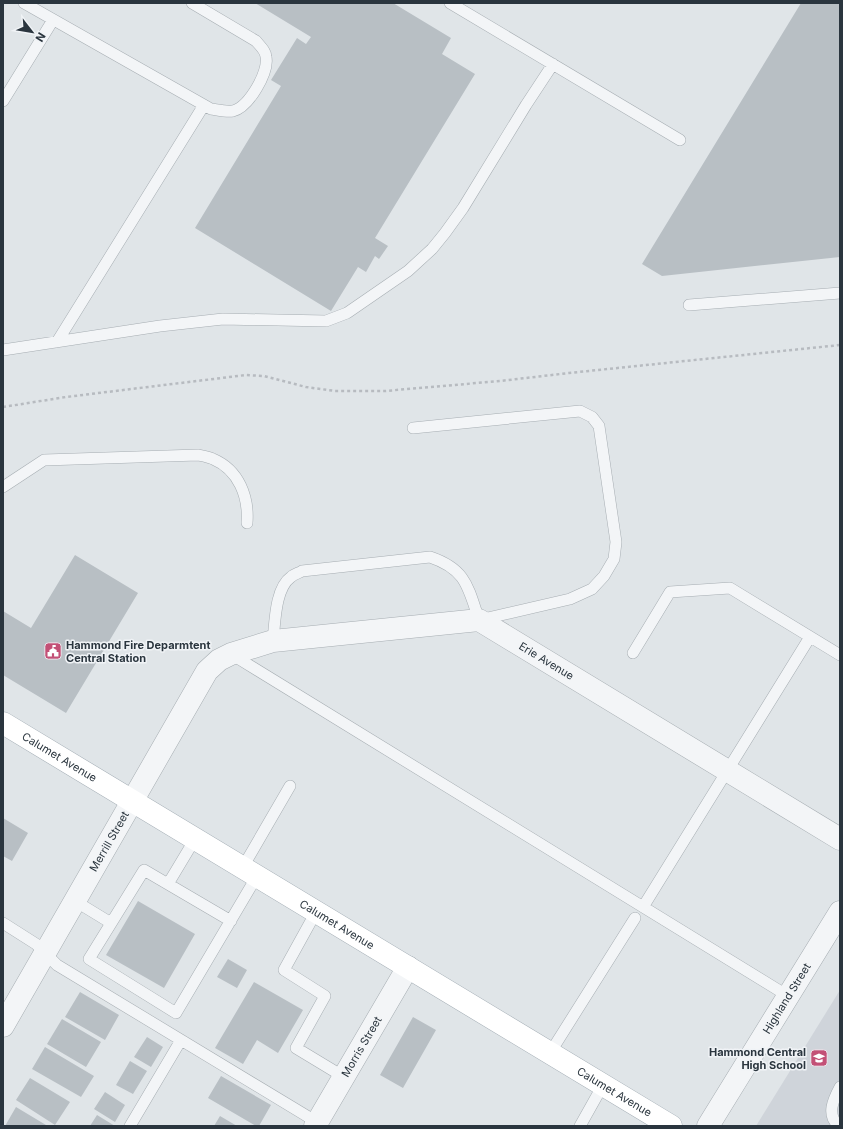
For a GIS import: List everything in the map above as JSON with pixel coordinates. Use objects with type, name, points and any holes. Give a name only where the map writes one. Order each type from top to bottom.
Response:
[{"type":"main road","name":"Calumet Avenue","points":[[3,723],[671,1126]]},
{"type":"street","points":[[225,657],[273,641],[479,620]]},
{"type":"street","name":"Erie Avenue","points":[[479,620],[840,839]]},
{"type":"street","name":"Merrill Street","points":[[3,1026],[207,671],[225,657]]},
{"type":"street","name":"Highland Street","points":[[708,1126],[840,912]]},
{"type":"street","name":"Morris Street","points":[[318,1125],[408,967]]},
{"type":"lane","points":[[24,3],[211,109],[233,111],[242,106],[251,96],[261,80],[266,67],[266,56],[256,41],[192,3]]},
{"type":"lane","points":[[450,3],[680,140]]},
{"type":"lane","points":[[3,101],[53,20]]},
{"type":"lane","points":[[3,350],[160,326],[223,319],[326,320],[347,313],[408,271],[432,249],[463,208],[553,64]]},
{"type":"lane","points":[[57,342],[204,105]]},
{"type":"lane","points":[[689,305],[840,293]]},
{"type":"lane","points":[[273,641],[278,598],[290,577],[302,571],[430,557],[443,561],[457,572],[468,587],[479,620],[570,599],[592,589],[604,576],[614,558],[616,542],[599,426],[592,417],[580,412],[413,428]]},
{"type":"lane","points":[[3,487],[44,460],[198,455],[213,459],[226,467],[238,480],[245,495],[248,523]]},
{"type":"lane","points":[[633,653],[670,592],[730,588],[840,655]]},
{"type":"lane","points":[[644,907],[810,637]]},
{"type":"lane","points":[[225,657],[644,907],[788,996]]},
{"type":"lane","points":[[231,921],[144,870],[90,959],[176,1013],[231,921],[250,872],[290,786]]},
{"type":"lane","points":[[168,884],[195,838]]},
{"type":"lane","points":[[75,901],[111,923]]},
{"type":"lane","points":[[316,912],[284,970],[326,996],[296,1048],[344,1077]]},
{"type":"lane","points":[[550,1053],[635,918]]},
{"type":"lane","points":[[3,924],[36,944],[58,965],[318,1125]]},
{"type":"lane","points":[[130,1126],[181,1040]]},
{"type":"lane","points":[[580,1126],[603,1085]]},
{"type":"lane","points":[[840,1087],[834,1097],[832,1107],[832,1117],[840,1126]]},
{"type":"path","points":[[3,406],[66,396],[246,375],[264,376],[306,387],[335,391],[385,391],[500,381],[840,346]]},
{"type":"shaded area","name":"Hammond Central High School","points":[[840,990],[840,1126],[756,1126]]},
{"type":"building","points":[[255,3],[393,3],[451,38],[442,54],[475,74],[375,238],[388,246],[379,259],[375,256],[366,272],[358,267],[331,311],[195,228],[281,86],[271,80],[297,38],[306,44],[311,37]]},
{"type":"building","points":[[801,3],[840,3],[840,257],[662,276],[642,264]]},
{"type":"building","name":"Hammond Fire Deparmtent Central Station","points":[[75,555],[138,593],[66,713],[3,675],[3,611],[31,628]]},
{"type":"building","points":[[3,818],[28,833],[12,861],[3,856]]},
{"type":"building","points":[[138,901],[195,934],[164,988],[106,955]]},
{"type":"building","points":[[228,959],[247,970],[237,988],[217,977]]},
{"type":"building","points":[[254,982],[303,1010],[278,1053],[257,1040],[243,1064],[215,1048]]},
{"type":"building","points":[[80,992],[119,1015],[105,1040],[65,1017]]},
{"type":"building","points":[[413,1017],[436,1030],[403,1088],[380,1075]]},
{"type":"building","points":[[62,1019],[101,1042],[86,1067],[47,1044]]},
{"type":"building","points":[[147,1037],[163,1047],[151,1067],[134,1057]]},
{"type":"building","points":[[45,1047],[94,1076],[81,1097],[32,1069]]},
{"type":"building","points":[[130,1061],[147,1071],[133,1094],[116,1085]]},
{"type":"building","points":[[221,1076],[271,1105],[259,1126],[256,1126],[208,1098]]},
{"type":"building","points":[[30,1078],[70,1102],[55,1125],[16,1100]]},
{"type":"building","points":[[105,1092],[125,1105],[115,1122],[94,1109]]},
{"type":"building","points":[[16,1107],[46,1125],[46,1126],[5,1126]]},
{"type":"building","points":[[97,1115],[115,1126],[90,1126]]},
{"type":"building","points":[[220,1116],[237,1126],[214,1126]]},
{"type":"place","name":"Hammond Fire Deparmtent Central Station","points":[[53,651]]},
{"type":"place","name":"Hammond Central High School","points":[[819,1058]]}]
